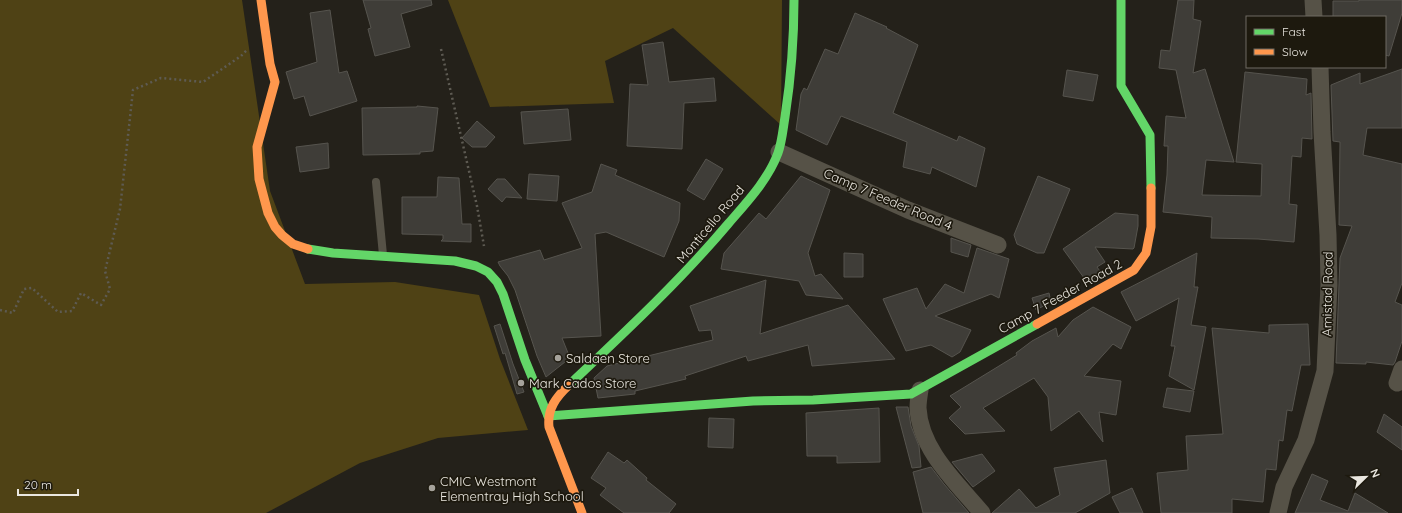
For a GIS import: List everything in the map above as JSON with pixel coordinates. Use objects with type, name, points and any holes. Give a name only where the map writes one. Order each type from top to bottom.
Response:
[{"type":"street","points":[[261,0],[270,64],[275,82],[257,148],[259,179],[270,218],[282,235],[293,244],[305,249],[333,253],[455,261],[476,266],[488,272],[503,294],[525,360],[548,416],[551,435],[582,513]]},
{"type":"street","name":"Monticello Road","points":[[548,416],[558,395],[661,299],[708,249],[745,204],[772,166],[779,152],[787,105],[792,66],[794,0]]},
{"type":"street","name":"Camp 7 Feeder Road 2","points":[[548,416],[753,401],[813,400],[911,394],[1134,270],[1146,253],[1151,227],[1150,135],[1121,86],[1121,0]]},
{"type":"street","points":[[1313,0],[1314,16]]},
{"type":"street","name":"Amistad Road","points":[[1278,513],[1284,486],[1306,440],[1325,371],[1328,235],[1322,132],[1322,77],[1320,68]]},
{"type":"street","name":"Camp 7 Feeder Road 4","points":[[779,152],[908,210],[998,245]]},
{"type":"street","points":[[920,390],[918,407],[926,440],[941,464],[982,513]]},
{"type":"lane","points":[[376,182],[383,256]]},
{"type":"path","points":[[0,310],[13,312],[24,289],[32,288],[58,312],[72,311],[81,293],[101,305],[110,289],[105,271],[120,209],[133,90],[161,78],[203,82],[241,56],[265,31]]},
{"type":"path","points":[[441,49],[477,206],[488,272]]},
{"type":"shaded area","points":[[0,0],[242,0],[270,191],[305,284],[395,282],[479,295],[500,359],[528,430],[438,438],[360,463],[266,513],[0,513]]},
{"type":"shaded area","points":[[448,0],[782,0],[781,125],[673,28],[605,61],[614,103],[490,107]]},
{"type":"building","points":[[363,0],[431,0],[432,5],[401,14],[410,47],[375,56],[368,29],[371,28]]},
{"type":"building","points":[[1178,0],[1194,0],[1193,19],[1201,21],[1193,73],[1205,69],[1234,162],[1206,160],[1202,195],[1261,196],[1262,164],[1236,162],[1245,72],[1307,79],[1306,95],[1311,93],[1312,139],[1302,138],[1301,157],[1292,156],[1289,204],[1297,205],[1294,242],[1258,239],[1211,238],[1212,217],[1163,212],[1168,146],[1164,146],[1166,116],[1186,118],[1176,70],[1159,68],[1161,50],[1170,51]]},
{"type":"building","points":[[1402,0],[1402,13],[1389,56],[1386,55],[1386,16],[1333,16],[1333,1]]},
{"type":"building","points":[[330,10],[339,73],[347,71],[357,101],[310,116],[304,96],[294,99],[286,72],[317,62],[310,13]]},
{"type":"building","points":[[855,13],[887,27],[886,28],[918,45],[893,113],[957,141],[959,136],[985,148],[976,187],[932,167],[930,174],[903,167],[907,142],[841,116],[827,145],[796,130],[801,94],[804,88],[807,90],[825,49],[838,54]]},
{"type":"building","points":[[663,42],[669,82],[714,78],[716,101],[684,103],[682,149],[627,146],[630,84],[648,85],[642,45]]},
{"type":"building","points":[[1402,69],[1402,128],[1367,128],[1363,155],[1402,164],[1402,283],[1395,302],[1402,305],[1402,341],[1393,365],[1366,362],[1366,364],[1336,363],[1340,258],[1352,226],[1339,225],[1340,142],[1333,141],[1331,85],[1360,73],[1360,84]]},
{"type":"building","points":[[1067,70],[1098,75],[1093,101],[1063,96]]},
{"type":"building","points":[[417,106],[438,108],[433,151],[420,152],[420,154],[363,155],[362,108]]},
{"type":"building","points":[[568,109],[571,140],[524,144],[521,112]]},
{"type":"building","points":[[477,121],[495,137],[486,147],[472,147],[462,138]]},
{"type":"building","points":[[328,143],[329,168],[300,172],[296,147]]},
{"type":"building","points":[[706,159],[723,169],[704,200],[687,190]]},
{"type":"building","points":[[601,164],[617,170],[615,175],[680,203],[679,221],[664,257],[606,232],[595,234],[601,336],[562,338],[570,358],[546,377],[537,356],[515,290],[508,276],[498,262],[540,250],[544,260],[582,248],[562,203],[592,192]]},
{"type":"building","points":[[529,174],[559,176],[557,201],[527,199]]},
{"type":"building","points":[[801,176],[830,190],[808,253],[815,276],[821,274],[843,299],[806,295],[799,281],[721,269],[724,253],[759,213],[766,219]]},
{"type":"building","points":[[1038,176],[1070,189],[1044,253],[1037,253],[1017,244],[1014,235]]},
{"type":"building","points":[[438,177],[459,178],[462,224],[471,224],[471,242],[441,241],[443,239],[443,235],[402,234],[402,197],[437,197]]},
{"type":"building","points":[[497,179],[505,179],[522,198],[506,197],[502,202],[488,189]]},
{"type":"building","points":[[1115,213],[1138,215],[1138,226],[1134,248],[1095,247],[1105,262],[1097,267],[1102,274],[1087,282],[1063,249]]},
{"type":"building","points":[[951,238],[971,245],[968,257],[951,252]]},
{"type":"building","points":[[977,248],[1009,259],[999,298],[991,294],[935,316],[971,330],[960,352],[952,357],[931,345],[906,351],[883,299],[917,288],[926,309],[945,284],[964,293]]},
{"type":"building","points":[[844,253],[863,254],[863,277],[844,277]]},
{"type":"building","points":[[1197,253],[1194,287],[1198,287],[1191,325],[1206,327],[1194,390],[1169,376],[1175,346],[1171,346],[1179,298],[1136,321],[1121,292]]},
{"type":"building","points":[[766,280],[760,334],[848,305],[895,359],[812,366],[808,345],[748,361],[746,356],[685,376],[686,379],[635,391],[635,394],[598,398],[594,378],[607,366],[713,340],[711,330],[699,331],[690,306]]},
{"type":"building","points":[[1049,293],[1051,302],[1036,310],[1032,298]]},
{"type":"building","points":[[1093,307],[1131,327],[1121,349],[1113,344],[1084,376],[1121,381],[1116,415],[1099,412],[1103,442],[1079,411],[1051,431],[1048,397],[1034,378],[983,408],[1005,431],[965,434],[949,418],[961,407],[950,396],[1017,355],[1016,353],[1032,341],[1056,328],[1058,337],[1073,320]]},
{"type":"building","points":[[500,324],[524,392],[517,394],[505,353],[503,354],[494,326]]},
{"type":"building","points":[[1308,324],[1310,365],[1301,365],[1292,411],[1287,410],[1283,441],[1279,440],[1276,470],[1266,469],[1263,502],[1232,499],[1232,513],[1161,513],[1157,473],[1188,470],[1186,436],[1223,434],[1212,328],[1269,333],[1269,325]]},
{"type":"building","points":[[1167,388],[1194,391],[1190,412],[1163,407]]},
{"type":"building","points":[[896,407],[908,407],[911,426],[919,446],[921,467],[912,468]]},
{"type":"building","points":[[879,408],[880,462],[837,463],[837,456],[807,456],[806,413]]},
{"type":"building","points":[[1384,414],[1402,427],[1402,450],[1377,432]]},
{"type":"building","points":[[709,418],[734,419],[733,448],[708,447]]},
{"type":"building","points":[[608,452],[624,463],[627,460],[647,478],[646,480],[676,504],[669,513],[624,513],[600,495],[606,488],[591,478]]},
{"type":"building","points":[[982,454],[995,471],[973,487],[952,462]]},
{"type":"building","points":[[1106,460],[1110,493],[1075,513],[992,513],[1019,489],[1036,508],[1060,495],[1054,468]]},
{"type":"building","points":[[931,467],[969,513],[923,513],[913,472]]},
{"type":"building","points":[[1312,474],[1328,481],[1320,500],[1348,511],[1355,493],[1388,513],[1295,513]]},
{"type":"building","points":[[1132,488],[1143,513],[1120,513],[1112,497]]},
{"type":"traffic: fast","points":[[569,385],[651,307],[690,266],[750,199],[769,172],[779,149],[785,117],[792,58],[794,0]]},
{"type":"traffic: fast","points":[[1121,0],[1121,86],[1150,135],[1151,188]]},
{"type":"traffic: fast","points":[[308,249],[333,253],[455,261],[476,266],[488,272],[497,282],[503,294],[525,360],[548,416]]},
{"type":"traffic: fast","points":[[548,416],[753,401],[813,400],[911,394],[1037,324]]},
{"type":"traffic: slow","points":[[261,0],[270,64],[275,82],[257,147],[259,179],[268,213],[275,227],[293,244],[308,249]]},
{"type":"traffic: slow","points":[[1037,324],[1134,270],[1146,253],[1151,227],[1151,188]]},
{"type":"traffic: slow","points":[[569,385],[553,404],[549,415],[549,427],[582,513]]},
{"type":"place","name":"Saldaen Store","points":[[558,358]]},
{"type":"place","name":"Mark Cados Store","points":[[521,383]]},
{"type":"place","name":"CMIC Westmont Elementray High School","points":[[432,488]]}]
